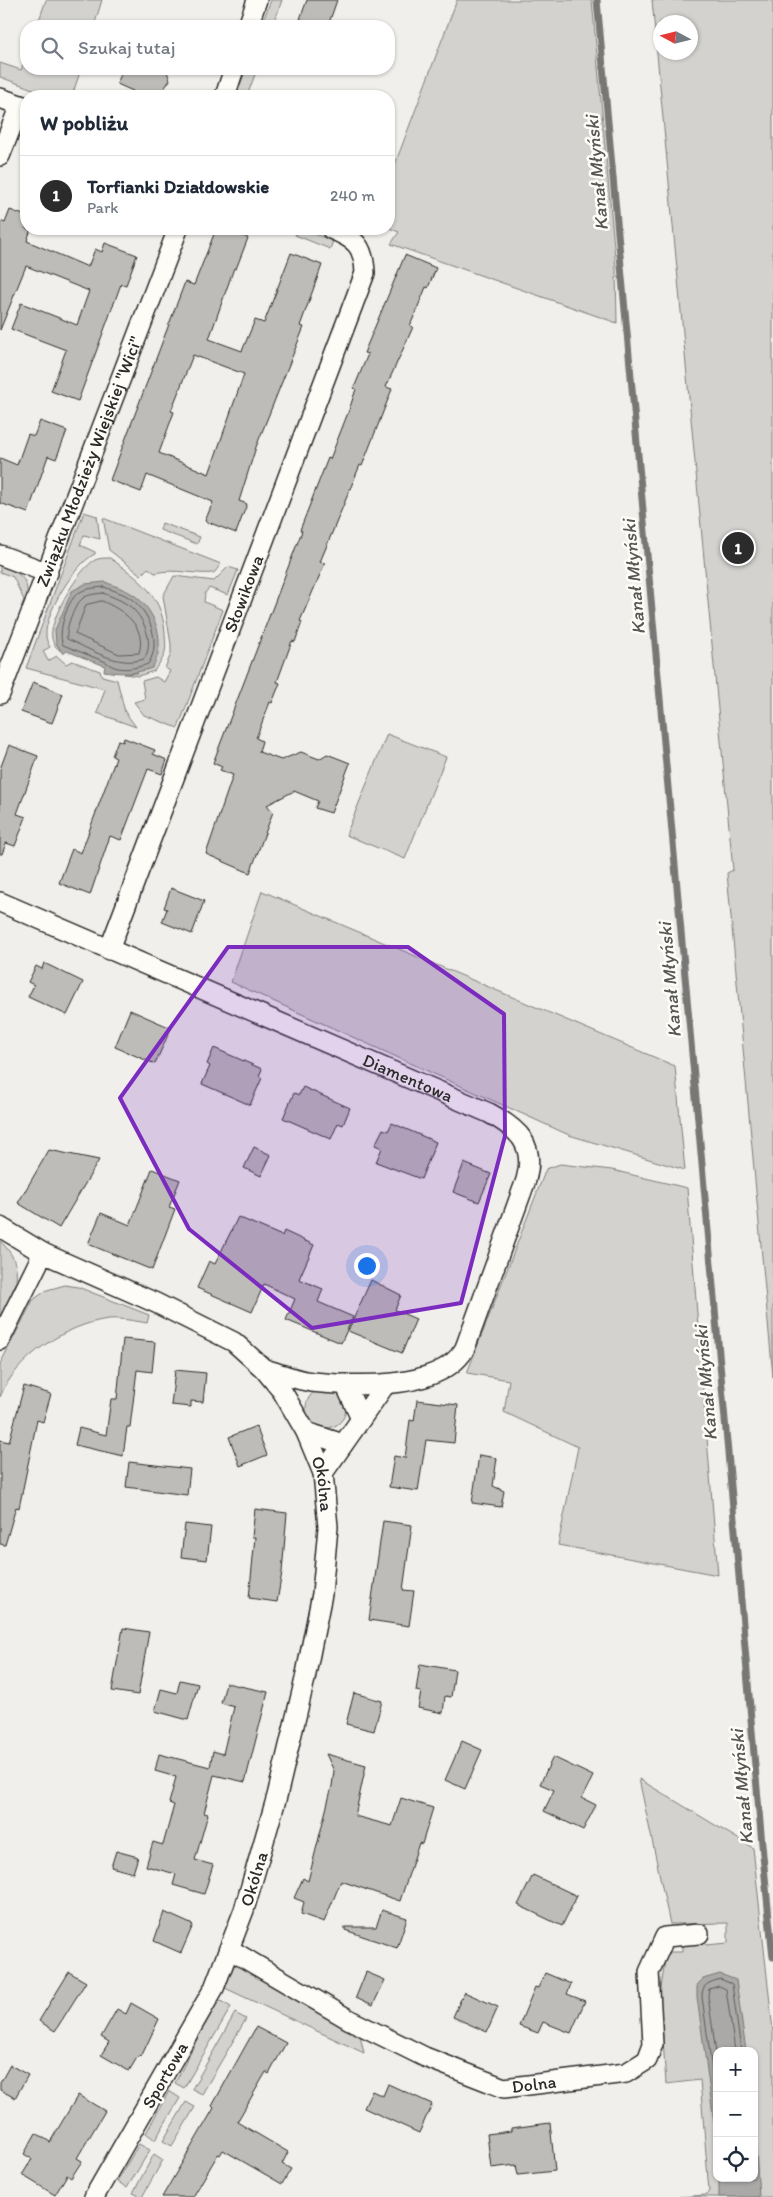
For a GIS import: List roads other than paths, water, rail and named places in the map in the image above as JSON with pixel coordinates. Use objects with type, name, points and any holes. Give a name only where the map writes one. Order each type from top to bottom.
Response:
[{"type":"street","points":[[250,20],[257,0]]},
{"type":"street","points":[[226,90],[232,75]]},
{"type":"street","points":[[0,98],[20,105]]},
{"type":"street","points":[[0,156],[20,113]]},
{"type":"street","name":"Związku Młodzieży Wiejskiej \"Wici\"","points":[[0,694],[48,573],[176,235]]},
{"type":"street","name":"Słowikowa","points":[[109,950],[365,273],[363,257],[353,238],[346,235]]},
{"type":"street","points":[[0,555],[48,573]]},
{"type":"street","name":"Diamentowa","points":[[0,902],[489,1113],[510,1125],[524,1138],[528,1155],[528,1174],[463,1351],[448,1365],[411,1380],[385,1385],[310,1382],[264,1369]]},
{"type":"street","name":"Okólna","points":[[0,1227],[43,1252],[156,1303],[234,1342],[264,1369],[282,1391],[306,1432],[322,1473],[328,1527],[327,1553],[313,1639],[259,1866],[229,1949]]},
{"type":"street","points":[[0,1340],[43,1252]]},
{"type":"street","points":[[294,1412],[310,1382]]},
{"type":"street","points":[[345,1384],[360,1419]]},
{"type":"street","points":[[322,1473],[385,1385]]},
{"type":"street","points":[[306,1432],[343,1444]]},
{"type":"street","name":"Dolna","points":[[229,1949],[350,2020],[425,2057],[504,2088],[626,2073],[646,2060],[653,2044],[649,1972],[665,1937],[699,1934]]},
{"type":"street","name":"Sportowa","points":[[94,2197],[214,1988],[229,1949]]},
{"type":"water","points":[[105,582],[134,595],[149,610],[154,619],[159,639],[159,649],[152,668],[128,673],[104,671],[105,666],[67,651],[63,654],[56,643],[55,630],[72,591],[85,584]]},
{"type":"water","points":[[720,1974],[736,1980],[745,2047],[713,2047],[713,2115],[697,1997],[697,1985],[703,1979]]},
{"type":"water","points":[[758,2181],[759,2197],[719,2197],[719,2182]]},
{"type":"waterway","name":"Kanał Młyński","points":[[597,0],[773,1957]]},
{"type":"place","name":"Torfianki Działdowskie","points":[[738,548]]}]
